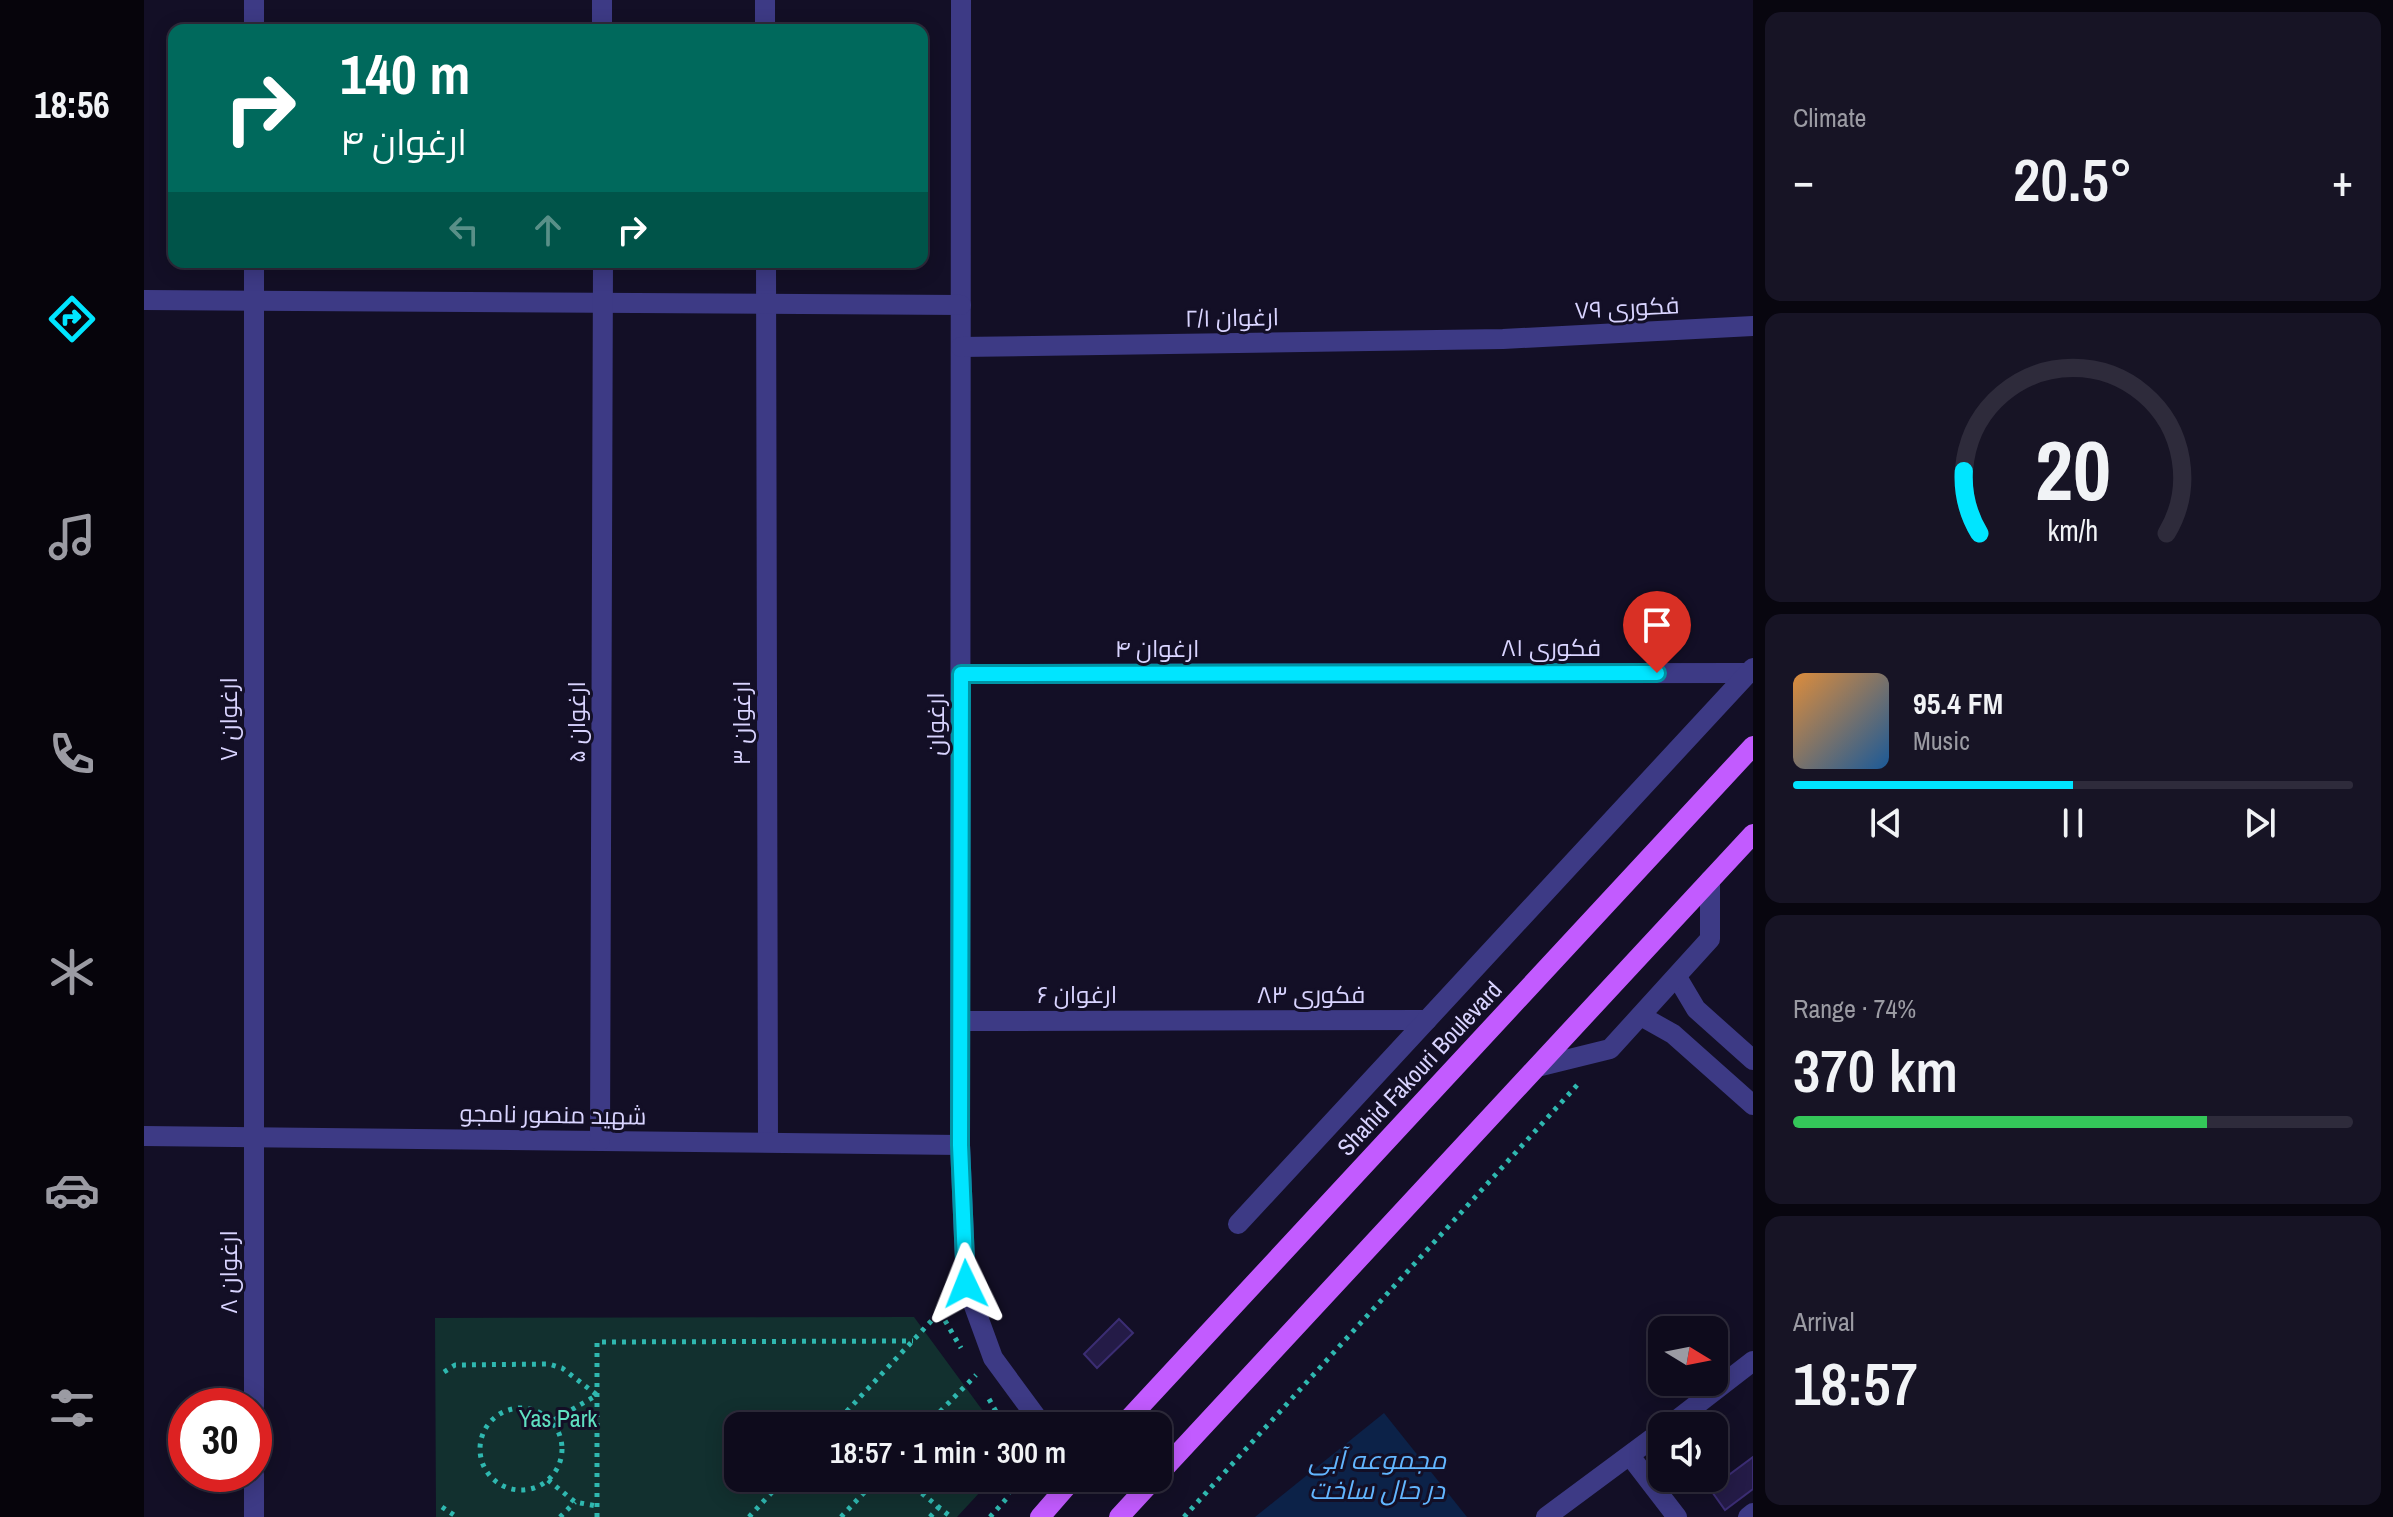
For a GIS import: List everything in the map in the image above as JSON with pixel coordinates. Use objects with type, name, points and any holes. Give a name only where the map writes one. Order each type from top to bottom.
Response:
[{"type":"main road","name":"Shahid Fakouri Boulevard","points":[[1135,1412],[1753,746]]},
{"type":"main road","points":[[1172,1459],[1753,834]]},
{"type":"main road","points":[[1040,1517],[1062,1492]]},
{"type":"main road","points":[[1119,1517],[1142,1492]]},
{"type":"street","points":[[254,0],[254,24]]},
{"type":"street","points":[[602,0],[602,24]]},
{"type":"street","points":[[765,0],[765,24]]},
{"type":"street","name":"ارغوان","points":[[961,0],[960,1145],[966,1284],[993,1358],[1033,1412]]},
{"type":"street","name":"ارغوان ۷","points":[[254,268],[254,1137]]},
{"type":"street","name":"ارغوان ۵","points":[[600,1141],[603,268]]},
{"type":"street","name":"ارغوان ۳","points":[[766,268],[768,1142]]},
{"type":"street","points":[[144,300],[961,305]]},
{"type":"street","name":"فکوری ۷۹","points":[[1503,339],[1753,326]]},
{"type":"street","name":"ارغوان ۲/۱","points":[[961,347],[1503,339]]},
{"type":"street","points":[[1238,1224],[1751,670]]},
{"type":"street","name":"فکوری ۸۱","points":[[1354,673],[1751,670]]},
{"type":"street","name":"ارغوان ۴","points":[[961,674],[1354,673]]},
{"type":"street","points":[[1537,1067],[1610,1049],[1641,1016],[1710,939],[1710,880]]},
{"type":"street","points":[[1677,977],[1696,1009],[1747,1054],[1718,1074]]},
{"type":"street","points":[[1641,1016],[1673,1034],[1753,1105]]},
{"type":"street","name":"فکوری ۸۳","points":[[1194,1020],[1427,1020]]},
{"type":"street","name":"ارغوان ۶","points":[[960,1021],[1194,1020]]},
{"type":"street","name":"شهید منصور نامجو","points":[[144,1136],[960,1145]]},
{"type":"street","name":"ارغوان ۸","points":[[254,1137],[254,1388]]},
{"type":"street","points":[[1687,1412],[1753,1361]]},
{"type":"street","points":[[1546,1517],[1648,1442]]},
{"type":"street","points":[[1630,1456],[1677,1517]]},
{"type":"street","points":[[254,1492],[254,1517]]},
{"type":"street","points":[[1748,1517],[1753,1513]]},
{"type":"path","points":[[1184,1517],[1610,1049]]},
{"type":"path","points":[[847,1412],[966,1284]]},
{"type":"path","points":[[597,1517],[597,1342],[913,1341]]},
{"type":"path","points":[[940,1412],[993,1358]]},
{"type":"path","points":[[444,1372],[455,1365],[549,1364],[562,1368],[597,1395]]},
{"type":"path","points":[[552,1421],[597,1395]]},
{"type":"path","points":[[530,1408],[552,1421],[562,1445],[556,1470],[548,1480],[525,1490],[500,1485],[490,1476],[479,1453],[480,1440],[485,1428],[504,1411],[530,1408]]},
{"type":"path","points":[[548,1480],[575,1502],[597,1506]]},
{"type":"path","points":[[749,1517],[772,1492]]},
{"type":"path","points":[[841,1517],[863,1492]]},
{"type":"path","points":[[920,1492],[951,1517]]},
{"type":"path","points":[[990,1517],[1009,1492]]},
{"type":"path","points":[[560,1517],[575,1502]]},
{"type":"path","points":[[442,1507],[457,1517]]},
{"type":"path","points":[[930,1517],[939,1507]]},
{"type":"green space","name":"Yas Park","points":[[914,1317],[984,1412],[724,1412],[724,1492],[980,1492],[957,1517],[436,1517],[435,1318]]},
{"type":"water","name":"مجموعه آبی در حال ساخت","points":[[1384,1413],[1467,1517],[1255,1517]]},
{"type":"building","points":[[1119,1319],[1133,1333],[1097,1368],[1084,1354]]},
{"type":"building","points":[[1753,1457],[1753,1489],[1725,1510],[1712,1492],[1728,1492],[1728,1476]]},
{"type":"route","points":[[966,1284],[960,1145],[961,674],[1657,673]]}]
